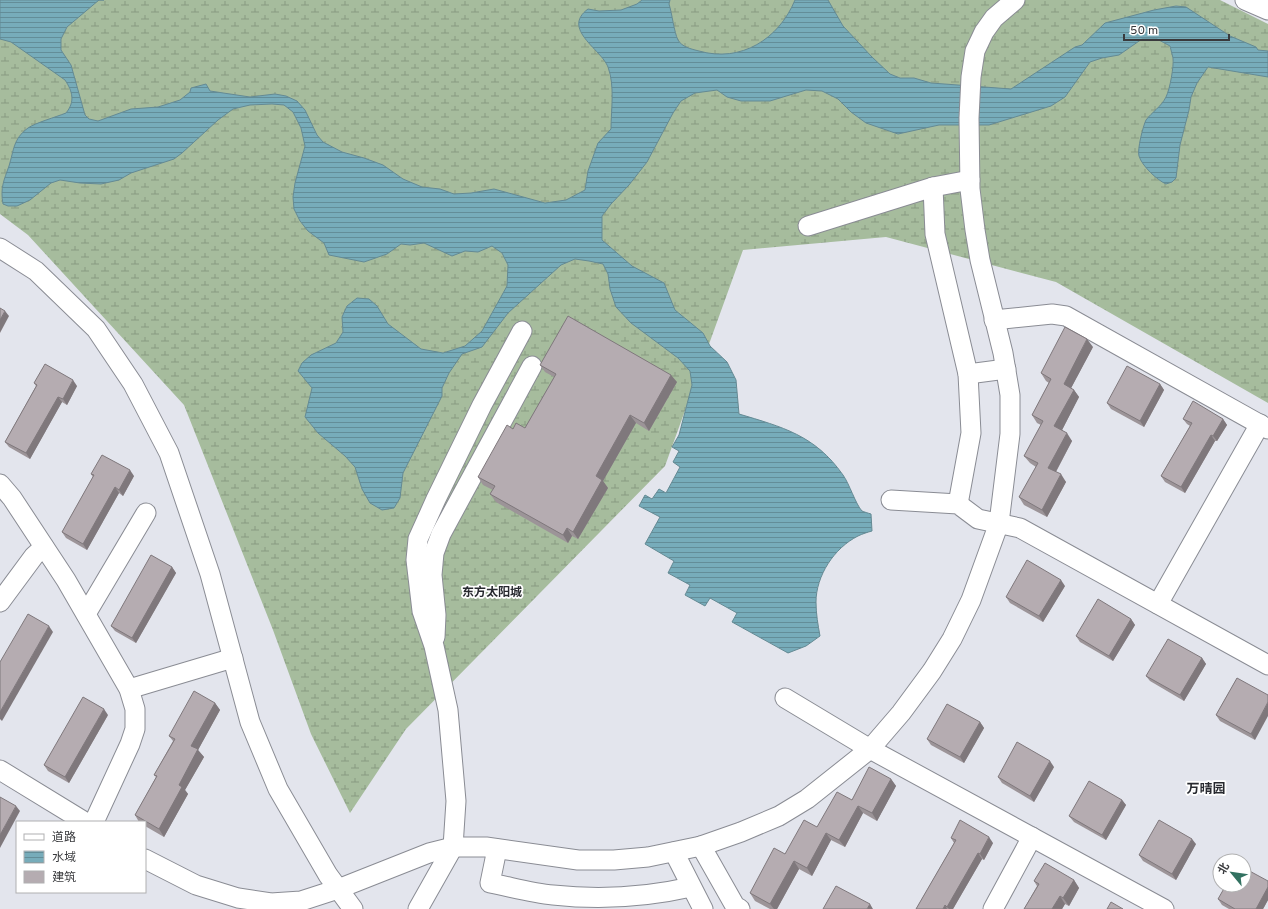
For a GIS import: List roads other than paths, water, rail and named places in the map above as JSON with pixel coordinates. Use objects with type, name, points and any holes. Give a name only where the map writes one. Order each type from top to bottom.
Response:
[{"type":"street","points":[[146,860],[196,885],[238,898],[270,903],[301,902],[429,853],[453,847],[497,849],[578,860],[648,857],[701,846],[741,832],[785,812],[808,799],[870,749],[901,714],[932,671],[952,639],[971,600],[999,523],[1010,434],[1010,395],[1003,353],[980,260],[975,230],[969,151],[971,78],[976,51],[984,32],[994,18],[1015,0]]},
{"type":"street","points":[[1245,0],[1268,10]]},
{"type":"street","points":[[808,226],[933,187],[970,180]]},
{"type":"street","points":[[933,187],[935,234],[968,374],[971,432],[958,504]]},
{"type":"street","points":[[0,248],[36,271],[96,329],[133,384],[169,453],[210,574],[250,722],[278,789],[328,875],[353,909]]},
{"type":"street","points":[[994,320],[1052,314],[1066,316],[1264,427],[1158,604]]},
{"type":"street","points":[[418,909],[453,847],[456,801],[449,717],[434,646],[422,611],[416,560],[418,539],[482,405],[522,331]]},
{"type":"street","points":[[434,646],[436,616],[432,575],[434,553],[440,534],[532,366]]},
{"type":"street","points":[[968,374],[1006,368]]},
{"type":"street","points":[[0,484],[12,498],[66,580],[129,689],[135,709],[135,729],[130,744],[94,821]]},
{"type":"street","points":[[891,500],[958,504],[978,519],[1020,528],[1268,665]]},
{"type":"street","points":[[86,614],[146,513]]},
{"type":"street","points":[[0,602],[34,556],[44,546]]},
{"type":"street","points":[[129,689],[233,658]]},
{"type":"street","points":[[785,698],[870,749],[1164,909]]},
{"type":"street","points":[[0,770],[83,821]]},
{"type":"street","points":[[993,909],[1032,837]]},
{"type":"street","points":[[701,846],[735,906],[740,909]]},
{"type":"street","points":[[497,849],[490,883],[553,895],[593,897],[630,896],[671,892],[691,887]]},
{"type":"street","points":[[674,852],[691,887],[704,909]]},
{"type":"water","points":[[0,0],[99,0],[67,27],[61,39],[61,50],[71,65],[85,115],[89,119],[98,121],[131,109],[158,107],[180,100],[190,92],[191,88],[206,84],[210,91],[250,97],[275,94],[286,96],[297,101],[305,110],[317,135],[323,142],[342,152],[383,165],[403,179],[422,187],[440,189],[454,194],[494,189],[545,203],[566,200],[585,190],[588,171],[598,143],[611,129],[612,90],[608,67],[604,60],[585,39],[579,24],[581,16],[588,9],[599,11],[621,10],[637,4],[642,0],[670,0],[669,4],[675,32],[678,40],[682,44],[699,51],[715,54],[729,54],[757,45],[769,36],[788,14],[795,0],[828,0],[843,26],[890,74],[900,78],[914,78],[931,83],[1011,89],[1075,47],[1082,45],[1105,23],[1154,10],[1176,6],[1186,7],[1230,36],[1256,47],[1258,50],[1268,51],[1268,77],[1208,67],[1197,83],[1191,97],[1180,145],[1176,178],[1172,182],[1166,184],[1154,176],[1146,168],[1139,156],[1143,127],[1146,120],[1164,101],[1173,66],[1170,46],[1157,39],[1142,39],[1119,55],[1090,62],[1065,97],[1051,106],[989,125],[939,125],[898,134],[866,123],[851,112],[838,99],[822,91],[806,90],[770,101],[741,101],[727,97],[717,90],[695,93],[681,101],[647,162],[602,216],[602,240],[632,266],[664,283],[675,310],[703,333],[710,346],[727,362],[736,380],[739,414],[769,423],[797,434],[821,450],[843,475],[862,511],[871,514],[872,531],[858,536],[841,548],[828,564],[819,582],[816,602],[820,636],[806,646],[788,653],[732,622],[737,613],[710,598],[705,606],[685,595],[690,585],[668,573],[674,561],[645,544],[660,517],[639,506],[645,495],[652,499],[659,489],[666,493],[680,467],[673,462],[679,451],[672,447],[679,435],[692,385],[690,371],[678,358],[631,323],[616,307],[610,289],[608,274],[603,264],[575,259],[561,265],[508,313],[482,347],[462,354],[449,373],[442,388],[442,396],[403,473],[400,498],[394,508],[382,510],[370,503],[362,489],[355,467],[345,456],[318,433],[305,417],[312,388],[298,371],[302,363],[311,355],[336,343],[343,332],[342,317],[347,306],[357,298],[369,299],[377,306],[388,324],[421,349],[443,353],[465,346],[482,331],[507,286],[508,265],[502,253],[492,246],[478,252],[465,251],[452,256],[424,243],[410,245],[401,244],[387,254],[364,262],[329,255],[324,243],[308,231],[300,221],[294,209],[293,197],[295,183],[305,146],[301,128],[293,112],[284,105],[250,105],[233,109],[218,120],[174,159],[131,173],[119,180],[101,184],[60,180],[51,183],[30,200],[17,206],[8,206],[3,204],[3,184],[19,136],[31,126],[66,113],[71,105],[72,97],[65,80],[11,42],[0,39]]},
{"type":"district","name":"东方太阳城","points":[[492,592]]},
{"type":"district","name":"万晴园","points":[[1206,788]]}]
